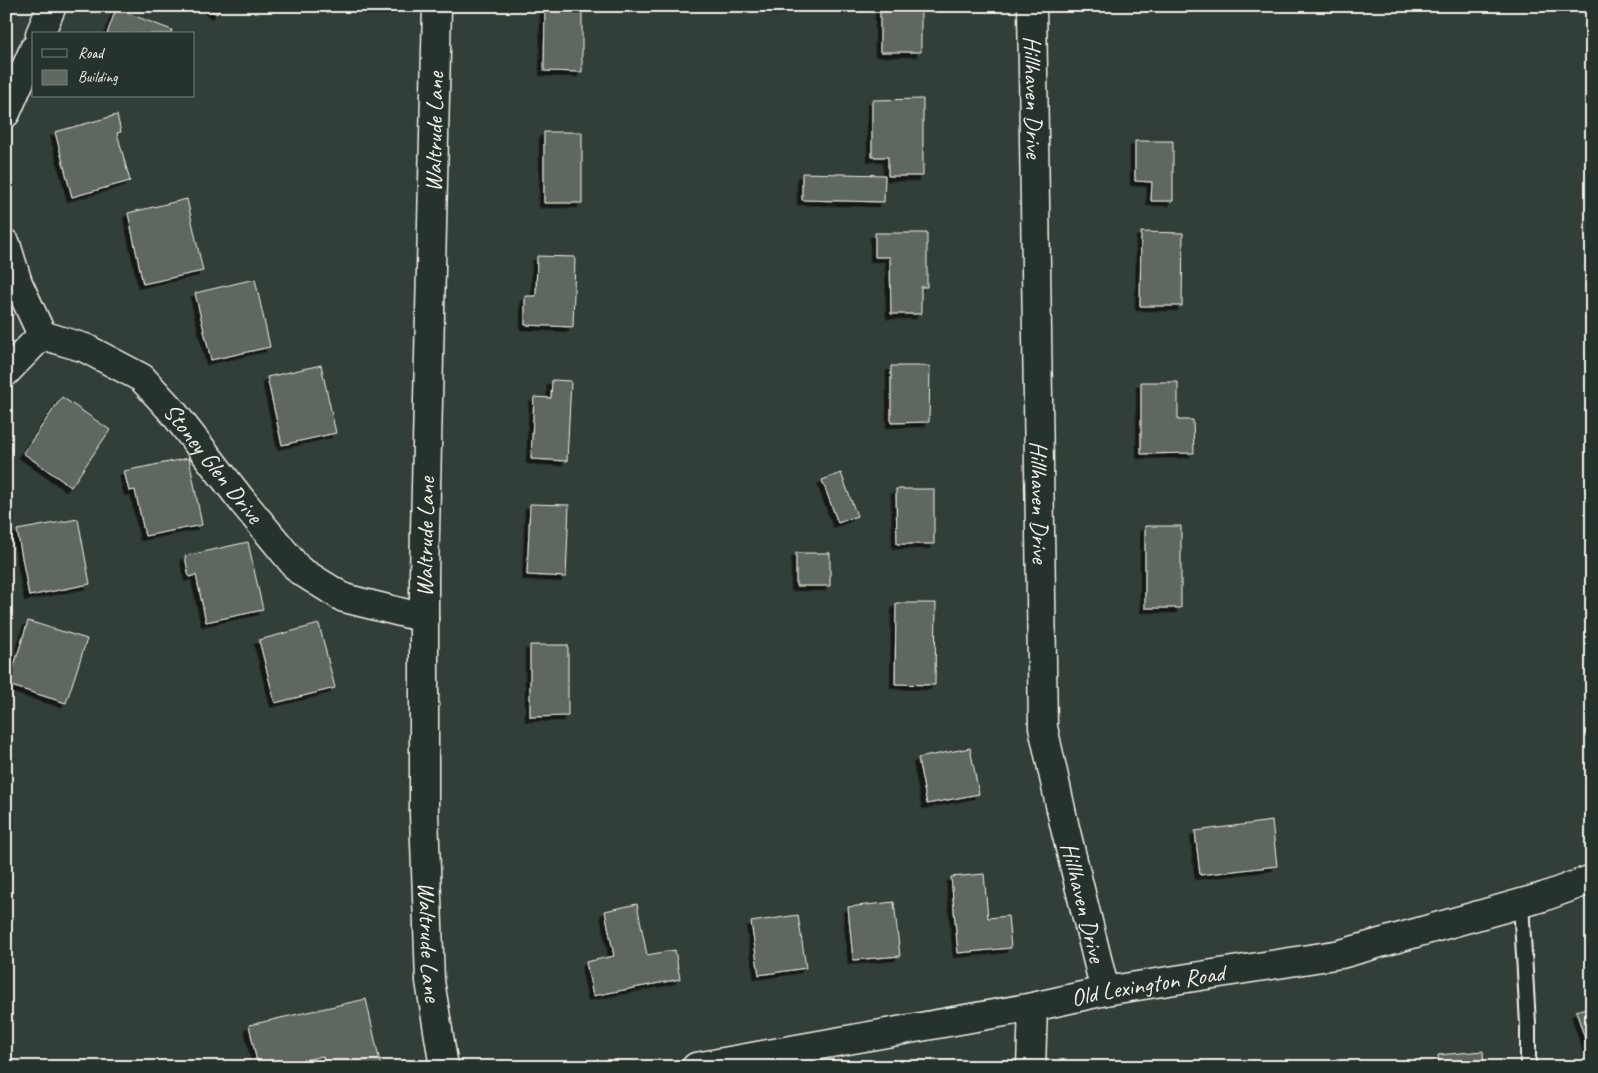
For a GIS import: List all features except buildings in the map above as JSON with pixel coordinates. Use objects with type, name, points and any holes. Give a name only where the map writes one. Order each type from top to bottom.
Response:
[{"type":"street","points":[[41,32],[52,6]]},
{"type":"street","name":"Waltrude Lane","points":[[437,6],[424,618],[424,814],[430,981],[444,1067]]},
{"type":"street","name":"Hillhaven Drive","points":[[1032,6],[1043,727],[1065,828],[1105,991]]},
{"type":"street","points":[[6,113],[32,54]]},
{"type":"street","points":[[6,244],[18,282],[42,335],[6,372]]},
{"type":"street","name":"Stoney Glen Drive","points":[[42,335],[84,348],[142,378],[173,412],[299,570],[344,598],[424,618]]},
{"type":"street","name":"Old Lexington Road","points":[[696,1067],[1033,1007],[1105,991],[1341,954],[1543,897],[1592,879]]},
{"type":"street","points":[[1031,1067],[1033,1007]]},
{"type":"lane","points":[[1521,903],[1528,1024],[1528,1067]]}]
